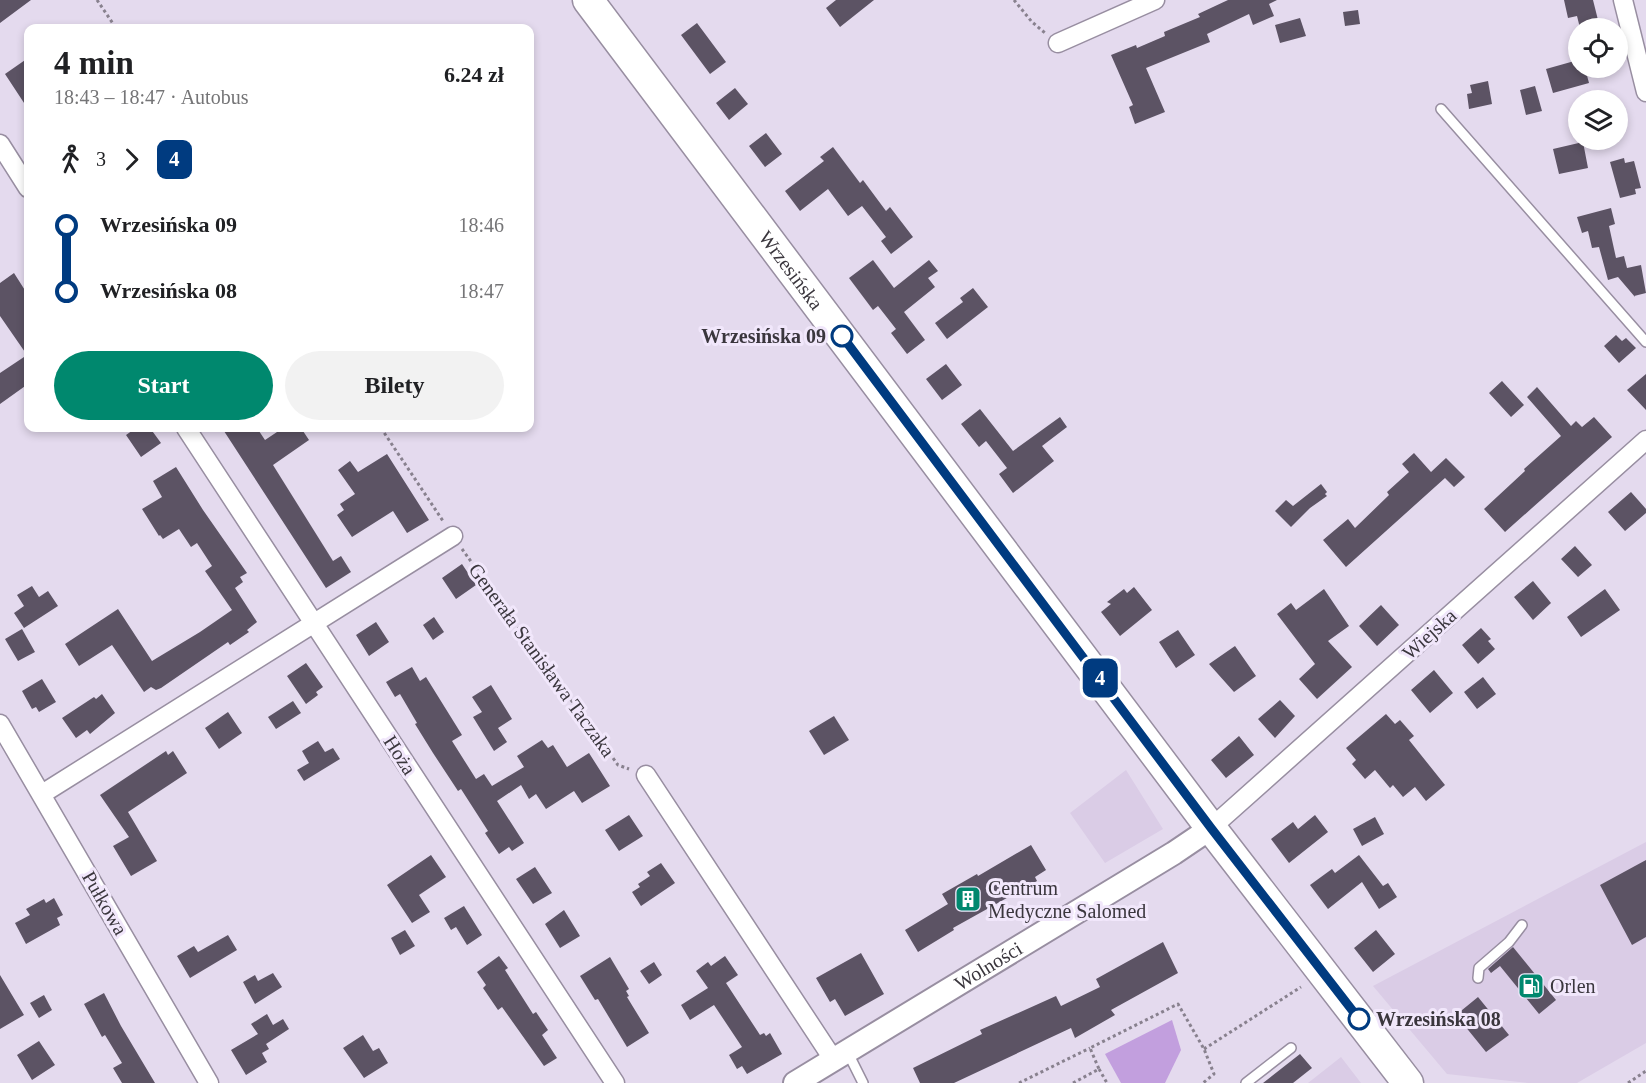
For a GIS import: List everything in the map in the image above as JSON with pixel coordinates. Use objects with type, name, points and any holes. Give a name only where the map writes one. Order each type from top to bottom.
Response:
[{"type":"main road","name":"Wrzesińska","points":[[588,0],[1211,828],[1408,1083]]},
{"type":"street","points":[[1058,43],[1155,0]]},
{"type":"street","points":[[1623,0],[1646,92]]},
{"type":"street","points":[[0,144],[24,182]]},
{"type":"street","name":"Hoża","points":[[189,432],[615,1083]]},
{"type":"street","name":"Wiejska","points":[[1211,828],[1646,440]]},
{"type":"street","points":[[42,794],[453,536]]},
{"type":"street","name":"Pułkowa","points":[[2,732],[42,794],[209,1083]]},
{"type":"street","points":[[646,775],[840,1055]]},
{"type":"street","name":"Wolności","points":[[795,1083],[1174,853],[1211,828]]},
{"type":"lane","points":[[1441,109],[1646,342]]},
{"type":"lane","points":[[1478,978],[1479,968],[1509,942],[1522,925]]},
{"type":"lane","points":[[1246,1083],[1291,1048]]},
{"type":"lane","points":[[840,1055],[863,1083]]},
{"type":"path","points":[[97,0],[113,24]]},
{"type":"path","points":[[1014,0],[1032,22],[1058,43]]},
{"type":"path","name":"Generała Stanisława Taczaka","points":[[384,432],[453,536],[618,765],[646,775]]},
{"type":"path","points":[[1204,1049],[1301,987]]},
{"type":"path","points":[[1019,1083],[1178,1004],[1204,1049],[1214,1074],[1203,1083]]},
{"type":"path","points":[[1089,1048],[1107,1083]]},
{"type":"path","points":[[1072,1083],[1099,1069]]},
{"type":"path","points":[[1628,1083],[1646,1071]]},
{"type":"shaded area","points":[[1126,770],[1163,829],[1105,863],[1070,813]]},
{"type":"shaded area","points":[[1646,842],[1646,1043],[1577,1083],[1528,1083],[1447,1074],[1373,986]]},
{"type":"shaded area","points":[[1172,1020],[1181,1050],[1165,1083],[1121,1083],[1105,1054]]},
{"type":"shaded area","points":[[1341,1057],[1361,1083],[1308,1083]]},
{"type":"building","points":[[0,0],[31,0],[0,23]]},
{"type":"building","points":[[836,0],[874,0],[840,27],[826,8]]},
{"type":"building","points":[[1228,0],[1277,0],[1269,4],[1274,16],[1253,25],[1249,14],[1207,34],[1210,42],[1146,68],[1165,112],[1135,124],[1129,107],[1133,105],[1111,55],[1136,45],[1137,48],[1165,36],[1164,32],[1200,17],[1198,14]]},
{"type":"building","points":[[1564,0],[1593,0],[1598,18],[1578,18],[1577,16],[1568,18]]},
{"type":"building","points":[[1358,10],[1360,24],[1345,26],[1343,12]]},
{"type":"building","points":[[1300,18],[1306,36],[1280,43],[1275,25]]},
{"type":"building","points":[[697,23],[726,62],[710,74],[681,35]]},
{"type":"building","points":[[24,61],[24,103],[5,74]]},
{"type":"building","points":[[1568,63],[1568,78],[1588,78],[1589,83],[1553,93],[1546,69]]},
{"type":"building","points":[[1488,81],[1492,104],[1469,109],[1467,94],[1472,93],[1470,85]]},
{"type":"building","points":[[1535,86],[1542,111],[1526,115],[1520,90]]},
{"type":"building","points":[[735,88],[748,104],[729,120],[716,103]]},
{"type":"building","points":[[766,133],[782,154],[765,167],[749,146]]},
{"type":"building","points":[[1568,146],[1568,150],[1585,150],[1588,168],[1559,174],[1553,149]]},
{"type":"building","points":[[833,147],[860,183],[863,180],[886,211],[890,207],[913,237],[891,254],[881,241],[886,237],[862,206],[848,216],[828,189],[800,211],[785,191],[824,161],[820,157]]},
{"type":"building","points":[[1624,158],[1625,163],[1634,161],[1641,188],[1635,189],[1636,194],[1620,198],[1610,162]]},
{"type":"building","points":[[1611,208],[1615,224],[1609,226],[1616,258],[1624,256],[1627,268],[1641,265],[1646,293],[1635,297],[1618,277],[1608,280],[1599,247],[1592,248],[1588,231],[1582,233],[1577,217]]},
{"type":"building","points":[[873,260],[894,288],[929,260],[938,271],[928,278],[935,287],[904,312],[925,340],[907,354],[891,333],[896,329],[878,306],[873,310],[849,278]]},
{"type":"building","points":[[14,273],[24,289],[24,351],[0,316],[0,283]]},
{"type":"building","points":[[973,288],[988,307],[947,339],[935,323],[963,302],[960,298]]},
{"type":"building","points":[[1616,335],[1622,341],[1626,338],[1636,348],[1619,363],[1604,346]]},
{"type":"building","points":[[24,357],[24,387],[0,404],[0,373]]},
{"type":"building","points":[[946,364],[962,385],[942,400],[926,379]]},
{"type":"building","points":[[1646,374],[1646,410],[1627,390]]},
{"type":"building","points":[[1502,381],[1524,405],[1511,417],[1489,393]]},
{"type":"building","points":[[1537,387],[1571,426],[1576,421],[1582,427],[1594,417],[1612,437],[1505,532],[1484,509],[1561,436],[1527,397]]},
{"type":"building","points":[[980,409],[1013,451],[1060,417],[1067,427],[1042,446],[1054,461],[1013,493],[999,474],[1007,468],[986,441],[979,447],[961,424]]},
{"type":"building","points":[[130,432],[153,432],[161,443],[141,457],[126,435]]},
{"type":"building","points":[[225,432],[260,432],[265,440],[277,432],[304,432],[309,440],[273,465],[333,561],[341,556],[351,572],[326,588]]},
{"type":"building","points":[[1414,453],[1431,472],[1446,458],[1465,477],[1454,487],[1445,478],[1346,567],[1323,540],[1348,519],[1355,528],[1389,495],[1387,492],[1409,472],[1402,464]]},
{"type":"building","points":[[387,454],[429,520],[407,533],[393,511],[352,537],[337,515],[344,510],[340,504],[355,494],[338,470],[350,461],[358,472]]},
{"type":"building","points":[[176,467],[247,573],[240,577],[243,582],[235,588],[257,622],[247,630],[249,632],[230,645],[228,642],[161,688],[156,690],[151,687],[144,692],[112,645],[79,666],[65,644],[118,609],[152,661],[232,610],[205,571],[212,566],[197,543],[191,547],[179,529],[163,539],[142,509],[162,497],[153,481]]},
{"type":"building","points":[[1321,484],[1327,496],[1310,508],[1291,527],[1275,511],[1286,500],[1293,506]]},
{"type":"building","points":[[1631,492],[1646,509],[1646,513],[1625,531],[1608,512]]},
{"type":"building","points":[[1575,546],[1592,565],[1578,577],[1561,559]]},
{"type":"building","points":[[462,564],[476,585],[456,599],[442,578]]},
{"type":"building","points":[[1533,581],[1551,603],[1533,620],[1514,597]]},
{"type":"building","points":[[32,586],[39,597],[48,591],[58,606],[24,628],[14,613],[24,606],[17,595]]},
{"type":"building","points":[[1134,587],[1152,610],[1120,636],[1101,612],[1111,604],[1107,602],[1124,589],[1127,593]]},
{"type":"building","points":[[1324,589],[1349,626],[1328,641],[1352,667],[1317,699],[1299,679],[1315,664],[1277,614],[1291,603],[1296,610]]},
{"type":"building","points":[[1605,589],[1620,610],[1581,637],[1567,617]]},
{"type":"building","points":[[1381,605],[1399,625],[1377,646],[1359,626]]},
{"type":"building","points":[[434,617],[444,632],[433,640],[423,625]]},
{"type":"building","points":[[376,622],[389,642],[369,656],[356,635]]},
{"type":"building","points":[[1481,628],[1491,639],[1488,641],[1495,649],[1478,664],[1462,645]]},
{"type":"building","points":[[22,629],[35,652],[18,661],[5,639]]},
{"type":"building","points":[[1178,630],[1195,655],[1176,668],[1159,642]]},
{"type":"building","points":[[1235,646],[1256,676],[1234,692],[1209,664]]},
{"type":"building","points":[[306,663],[323,687],[316,692],[318,695],[306,704],[287,676]]},
{"type":"building","points":[[412,667],[420,681],[426,677],[462,735],[452,741],[476,779],[484,774],[492,786],[524,767],[517,756],[542,740],[548,748],[553,745],[567,767],[589,753],[610,786],[582,803],[574,791],[546,809],[536,794],[529,799],[521,785],[497,801],[524,843],[512,851],[509,847],[499,854],[485,833],[488,831],[461,789],[458,791],[415,724],[417,723],[400,694],[395,697],[386,682]]},
{"type":"building","points":[[1434,670],[1453,693],[1430,713],[1411,690]]},
{"type":"building","points":[[1483,677],[1496,694],[1477,709],[1464,692]]},
{"type":"building","points":[[42,679],[56,702],[39,712],[36,707],[32,709],[22,691]]},
{"type":"building","points":[[491,685],[512,719],[498,728],[507,742],[494,751],[473,717],[482,712],[472,697]]},
{"type":"building","points":[[102,694],[115,713],[90,734],[87,730],[76,738],[62,718]]},
{"type":"building","points":[[1280,700],[1295,716],[1275,738],[1258,719]]},
{"type":"building","points":[[293,701],[301,713],[276,729],[268,717]]},
{"type":"building","points":[[228,712],[242,733],[219,749],[205,728]]},
{"type":"building","points":[[1386,714],[1395,724],[1400,720],[1414,736],[1409,740],[1445,785],[1426,801],[1415,787],[1403,797],[1393,785],[1390,788],[1375,770],[1365,779],[1352,764],[1356,760],[1346,748]]},
{"type":"building","points":[[834,716],[849,740],[824,755],[809,731]]},
{"type":"building","points":[[1239,736],[1254,755],[1226,778],[1211,760]]},
{"type":"building","points":[[318,741],[325,752],[333,748],[340,759],[304,781],[297,770],[309,763],[302,751]]},
{"type":"building","points":[[166,751],[168,755],[173,751],[187,773],[128,812],[157,861],[131,876],[113,846],[129,837],[100,795]]},
{"type":"building","points":[[629,815],[643,836],[619,851],[605,830]]},
{"type":"building","points":[[1315,815],[1328,832],[1289,863],[1271,839],[1293,822],[1298,829]]},
{"type":"building","points":[[1375,817],[1384,834],[1362,846],[1353,829]]},
{"type":"building","points":[[1031,845],[1046,870],[1035,877],[1037,881],[953,928],[954,930],[918,952],[905,930],[948,904],[942,894]]},
{"type":"building","points":[[431,855],[446,877],[419,895],[430,912],[412,923],[387,885]]},
{"type":"building","points":[[1359,855],[1383,886],[1388,883],[1397,897],[1379,909],[1362,882],[1328,909],[1310,885],[1332,869],[1335,873]]},
{"type":"building","points":[[1646,860],[1646,937],[1632,945],[1600,885]]},
{"type":"building","points":[[661,863],[675,883],[641,906],[632,892],[640,887],[638,884],[650,876],[647,872]]},
{"type":"building","points":[[535,867],[552,893],[533,904],[516,879]]},
{"type":"building","points":[[54,898],[63,915],[57,918],[60,925],[26,944],[15,923],[30,915],[26,909],[44,899],[46,903]]},
{"type":"building","points":[[464,906],[482,935],[467,945],[456,927],[451,930],[444,918]]},
{"type":"building","points":[[564,910],[580,936],[560,948],[545,924]]},
{"type":"building","points":[[405,930],[415,946],[400,955],[391,938]]},
{"type":"building","points":[[1376,930],[1395,954],[1373,972],[1354,948]]},
{"type":"building","points":[[228,935],[237,950],[190,978],[177,956],[194,946],[198,952]]},
{"type":"building","points":[[1163,942],[1178,973],[1111,1010],[1115,1015],[1075,1038],[1071,1028],[954,1083],[920,1083],[913,1068],[982,1034],[980,1030],[1056,996],[1061,1006],[1100,987],[1096,979]]},
{"type":"building","name":"Orlen","points":[[1513,947],[1556,1000],[1539,1014],[1500,966],[1491,973],[1488,969]]},
{"type":"building","points":[[861,953],[884,994],[845,1016],[835,999],[830,1002],[816,978]]},
{"type":"building","points":[[499,956],[508,968],[505,970],[533,1014],[536,1012],[548,1030],[542,1035],[557,1058],[544,1066],[502,1007],[498,1010],[483,988],[486,985],[477,972]]},
{"type":"building","points":[[725,956],[738,975],[726,983],[760,1035],[764,1033],[766,1036],[770,1033],[782,1054],[747,1074],[742,1066],[737,1069],[729,1055],[742,1047],[714,1005],[690,1020],[681,1005],[708,988],[696,971],[708,962],[711,966]]},
{"type":"building","points":[[610,957],[629,989],[626,991],[629,996],[627,997],[649,1033],[627,1047],[598,999],[595,1000],[580,976]]},
{"type":"building","points":[[654,962],[662,975],[649,984],[640,971]]},
{"type":"building","points":[[273,973],[282,987],[255,1004],[243,982],[255,975],[258,981]]},
{"type":"building","points":[[0,975],[24,1015],[0,1029]]},
{"type":"building","points":[[104,993],[155,1083],[122,1083],[113,1068],[122,1063],[105,1035],[102,1037],[84,1004]]},
{"type":"building","points":[[44,995],[52,1010],[39,1018],[30,1003]]},
{"type":"building","points":[[1478,997],[1509,1035],[1486,1052],[1456,1015]]},
{"type":"building","points":[[267,1014],[273,1025],[283,1019],[289,1029],[266,1044],[269,1049],[262,1053],[267,1062],[246,1075],[231,1050],[258,1034],[251,1024]]},
{"type":"building","points":[[363,1035],[373,1051],[379,1048],[388,1063],[364,1078],[343,1048]]},
{"type":"building","points":[[39,1041],[55,1065],[32,1080],[17,1055]]},
{"type":"building","points":[[1300,1054],[1312,1068],[1293,1083],[1263,1083]]},
{"type":"bus line","name":"4","points":[[842,336],[1211,828],[1359,1019]]},
{"type":"place","name":"Wrzesińska 09","points":[[842,336]]},
{"type":"place","name":"Centrum Medyczne Salomed","points":[[968,899]]},
{"type":"place","name":"Orlen","points":[[1531,986]]},
{"type":"place","name":"Wrzesińska 08","points":[[1359,1019]]}]
